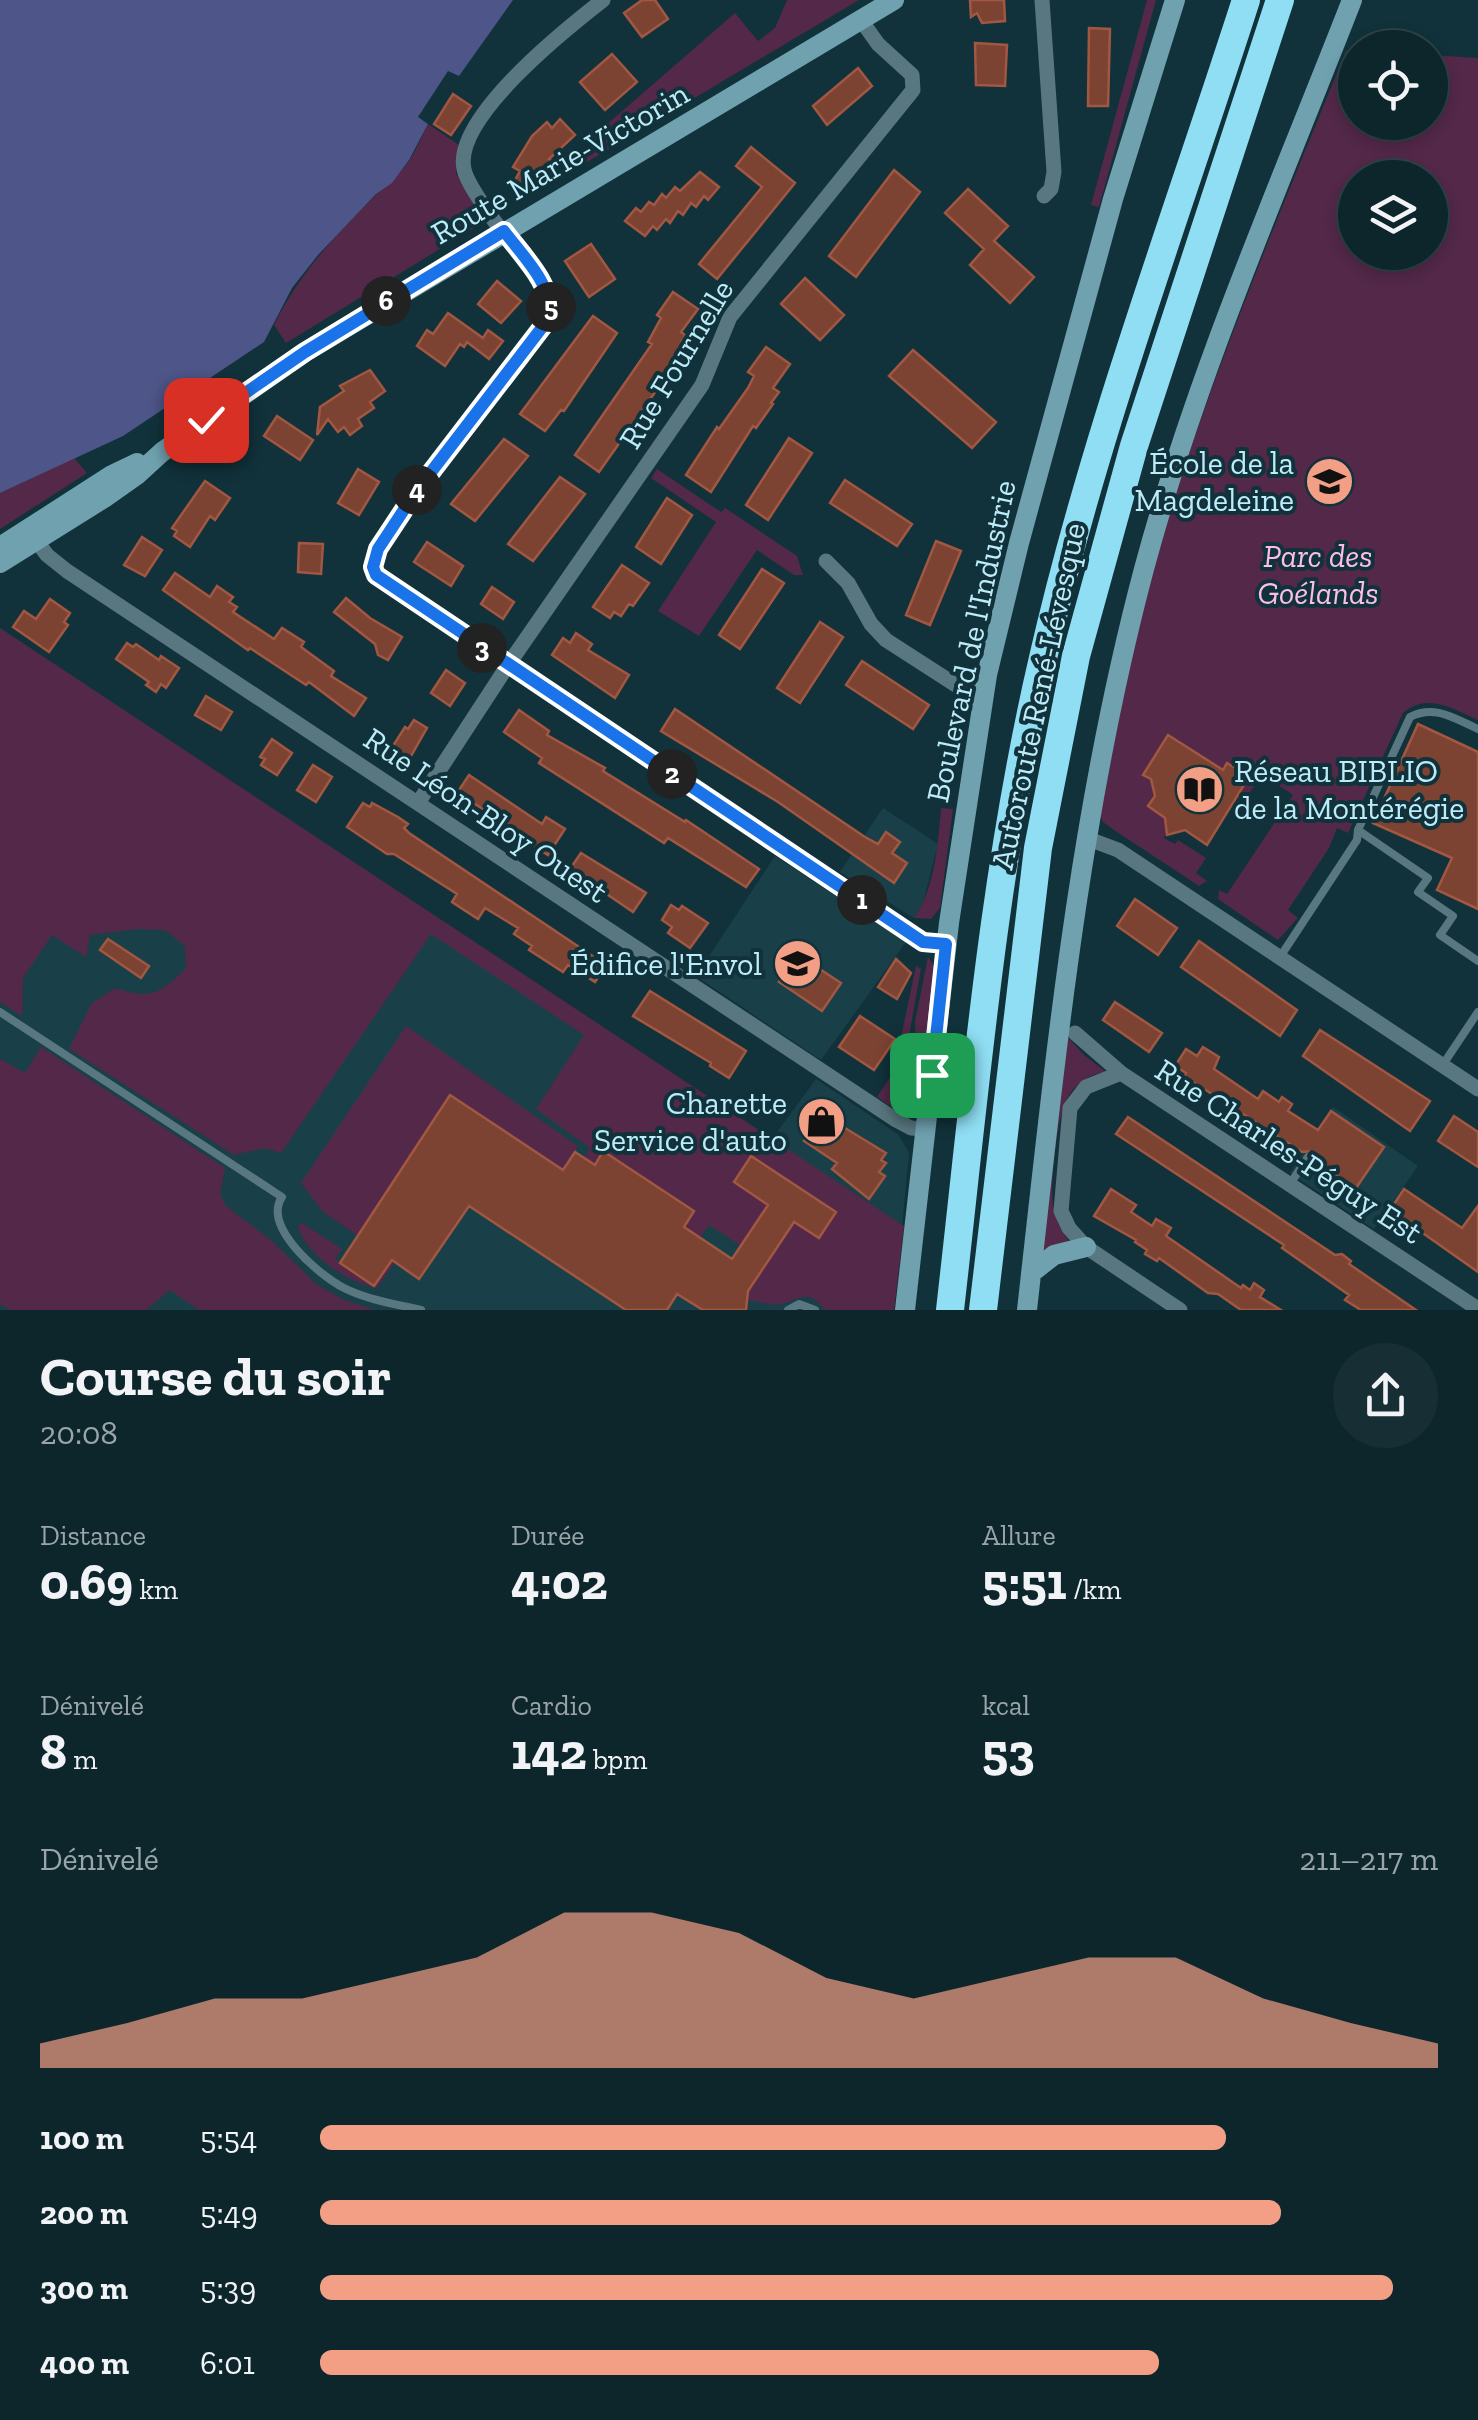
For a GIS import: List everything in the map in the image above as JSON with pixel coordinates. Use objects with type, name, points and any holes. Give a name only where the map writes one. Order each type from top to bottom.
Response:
[{"type":"highway","name":"Autoroute René-Lévesque","points":[[950,1310],[998,900],[1042,660],[1092,474],[1246,0]]},
{"type":"highway","name":"Autoroute René-Lévesque","points":[[983,1310],[1038,848],[1076,656],[1134,446],[1280,0]]},
{"type":"street","points":[[604,0],[534,55],[496,98],[468,142],[463,162],[465,175],[547,291],[550,317],[415,493],[378,549],[373,567],[380,580],[923,942],[946,944]]},
{"type":"street","name":"Route Marie-Victorin","points":[[32,535],[112,476],[162,452],[305,352],[894,0]]},
{"type":"street","points":[[1042,0],[1054,172],[1044,196]]},
{"type":"street","name":"Boulevard de l'Industrie","points":[[905,1310],[946,944],[984,695],[1028,509],[1113,198],[1174,0]]},
{"type":"street","points":[[1027,1310],[1059,1016],[1086,838],[1120,662],[1167,490],[1236,296],[1352,0]]},
{"type":"street","name":"Rue Fournelle","points":[[418,803],[702,385],[730,317],[913,90],[912,75],[878,44],[861,20]]},
{"type":"street","points":[[0,547],[32,535]]},
{"type":"street","points":[[0,563],[32,535]]},
{"type":"street","name":"Rue Léon-Bloy Ouest","points":[[32,535],[46,555],[68,571],[896,1120],[911,1128],[926,1129]]},
{"type":"street","points":[[826,561],[854,590],[871,624],[886,640],[962,689],[984,695]]},
{"type":"street","points":[[1086,838],[1107,843],[1442,1066],[1477,1084]]},
{"type":"street","points":[[1059,1016],[1075,1033]]},
{"type":"street","name":"Rue Charles-Péguy Est","points":[[1075,1033],[1121,1073],[1473,1304]]},
{"type":"street","points":[[1121,1073],[1086,1086],[1074,1099],[1068,1115],[1060,1202],[1068,1228],[1086,1248],[1180,1310]]},
{"type":"street","points":[[1031,1273],[1054,1255],[1086,1248]]},
{"type":"lane","points":[[1280,957],[1357,840],[1358,830],[1410,717],[1435,710],[1478,729]]},
{"type":"lane","points":[[1358,830],[1428,878],[1418,892],[1454,916],[1440,935],[1478,961]]},
{"type":"lane","points":[[0,1012],[282,1197],[277,1208],[279,1225],[310,1263],[329,1279],[361,1295],[421,1310]]},
{"type":"lane","points":[[1442,1066],[1478,1012]]},
{"type":"lane","points":[[1290,1184],[1308,1157]]},
{"type":"lane","points":[[788,1310],[799,1304],[815,1310]]},
{"type":"shaded area","points":[[0,628],[772,1139],[816,1079],[899,1135],[909,1153],[894,1310],[0,1310]]},
{"type":"shaded area","points":[[883,808],[938,844],[922,907],[914,918],[840,872]]},
{"type":"shaded area","name":"Édifice l'Envol","points":[[775,856],[906,942],[821,1060],[696,976]]},
{"type":"shaded area","points":[[1333,1107],[1418,1166],[1374,1229],[1290,1173]]},
{"type":"green space","points":[[787,0],[859,0],[557,180],[605,126],[735,13],[758,41],[775,28]]},
{"type":"green space","points":[[1147,0],[1156,0],[1099,207],[1091,205]]},
{"type":"green space","name":"Parc des Goélands","points":[[1448,56],[1478,58],[1478,720],[1431,703],[1403,713],[1348,833],[1337,828],[1329,848],[1288,910],[1298,918],[1278,940],[1218,899],[1219,890],[1227,894],[1293,795],[1262,774],[1243,803],[1238,798],[1249,777],[1228,763],[1223,770],[1168,735],[1144,775],[1155,782],[1157,793],[1148,806],[1170,821],[1164,838],[1175,844],[1178,840],[1206,858],[1196,873],[1207,881],[1199,886],[1103,822],[1099,813],[1130,661],[1170,511],[1276,222],[1338,71],[1338,140],[1448,140]]},
{"type":"green space","points":[[428,124],[459,145],[456,173],[484,222],[286,343],[274,325],[294,290],[331,242],[406,165]]},
{"type":"green space","points":[[74,458],[87,473],[0,529],[0,493]]},
{"type":"green space","points":[[657,469],[797,556],[803,575],[794,575],[757,550],[699,636],[658,611],[716,522],[651,478]]},
{"type":"green space","points":[[0,628],[904,1226],[894,1310],[825,1310],[809,1297],[777,1304],[747,1300],[745,1296],[794,1222],[818,1238],[836,1212],[751,1156],[734,1182],[768,1205],[741,1246],[709,1225],[700,1238],[673,1243],[694,1211],[604,1151],[595,1165],[584,1158],[590,1148],[536,1109],[584,1035],[431,934],[281,1153],[265,1148],[234,1155],[69,1049],[91,1004],[115,988],[138,994],[162,989],[186,968],[185,946],[165,930],[90,935],[86,957],[52,935],[23,978],[22,1016],[0,1002]]},
{"type":"green space","points":[[941,808],[953,809],[940,908],[931,919],[914,918],[931,880]]},
{"type":"green space","points":[[928,957],[935,967],[921,1101],[913,1111],[902,1112],[904,1088],[915,1054],[920,1054],[916,1048],[915,1022]]},
{"type":"green space","points":[[916,966],[921,969],[906,1053],[900,1057],[909,1065],[899,1095],[899,1112],[877,1097],[894,1071]]},
{"type":"green space","points":[[406,1026],[578,1146],[563,1170],[450,1095],[453,1088],[358,1236],[323,1212],[301,1183]]},
{"type":"green space","points":[[1064,1033],[1106,1072],[1079,1083],[1064,1106],[1055,1150],[1052,1195],[1057,1220],[1069,1241],[1041,1256]]},
{"type":"green space","points":[[41,1047],[225,1168],[220,1194],[226,1206],[272,1241],[316,1284],[344,1300],[374,1310],[199,1310],[170,1290],[146,1310],[10,1310],[0,1304],[0,1059],[25,1073]]},
{"type":"green space","points":[[302,1223],[342,1249],[335,1259],[374,1286],[392,1260],[395,1262],[377,1288],[354,1280],[319,1257],[303,1237],[298,1226]]},
{"type":"water","points":[[0,0],[513,0],[459,76],[448,71],[418,117],[428,124],[409,160],[392,183],[376,194],[318,255],[292,288],[264,342],[123,436],[0,493]]},
{"type":"building","points":[[642,0],[655,0],[668,19],[642,37],[624,13]]},
{"type":"building","points":[[970,0],[1004,0],[1005,21],[982,23],[977,13],[971,17]]},
{"type":"building","points":[[1089,28],[1110,29],[1108,106],[1088,106]]},
{"type":"building","points":[[975,43],[1007,45],[1005,86],[976,85]]},
{"type":"building","points":[[612,54],[637,82],[605,110],[580,82]]},
{"type":"building","points":[[858,68],[872,86],[827,125],[813,106]]},
{"type":"building","points":[[453,94],[471,106],[451,135],[434,124]]},
{"type":"building","points":[[560,119],[575,135],[549,159],[556,163],[550,173],[541,168],[529,188],[515,180],[520,171],[513,167],[532,136],[547,122],[552,128]]},
{"type":"building","points":[[751,147],[795,183],[717,279],[699,264],[762,187],[736,166]]},
{"type":"building","points":[[894,170],[920,192],[856,277],[829,256]]},
{"type":"building","points":[[700,172],[719,187],[708,200],[704,196],[696,207],[691,203],[683,215],[678,211],[670,223],[666,219],[645,236],[625,221],[636,208],[641,212],[649,202],[654,205],[662,194],[666,198],[675,187],[680,191]]},
{"type":"building","points":[[968,189],[1008,226],[994,241],[1034,277],[1010,303],[970,265],[984,249],[945,213]]},
{"type":"building","points":[[591,244],[615,279],[589,297],[565,261]]},
{"type":"building","points":[[805,278],[844,315],[820,340],[781,304]]},
{"type":"building","points":[[497,281],[521,301],[501,323],[478,304]]},
{"type":"building","points":[[673,292],[698,309],[681,332],[685,335],[673,358],[677,361],[599,472],[575,455],[652,344],[648,342],[661,318],[657,315]]},
{"type":"building","points":[[448,313],[483,338],[488,330],[503,341],[489,359],[467,342],[464,347],[460,344],[445,366],[417,346],[427,330],[433,334]]},
{"type":"building","points":[[593,316],[617,333],[564,411],[545,431],[520,414]]},
{"type":"building","points":[[766,347],[790,364],[773,388],[779,392],[773,404],[756,428],[753,426],[711,492],[686,475],[748,388],[754,376],[748,372]]},
{"type":"building","points":[[913,350],[996,422],[972,448],[889,376]]},
{"type":"building","points":[[370,370],[385,391],[370,402],[374,408],[358,419],[362,426],[350,435],[344,427],[338,432],[328,419],[317,435],[320,407],[344,391],[340,386]]},
{"type":"building","points":[[277,416],[313,440],[300,460],[264,436]]},
{"type":"building","points":[[789,438],[812,453],[768,520],[746,505]]},
{"type":"building","points":[[504,439],[528,456],[475,521],[451,504]]},
{"type":"building","points":[[358,469],[379,482],[359,515],[338,503]]},
{"type":"building","points":[[560,477],[585,494],[533,561],[508,544]]},
{"type":"building","points":[[845,480],[912,524],[897,546],[830,503]]},
{"type":"building","points":[[205,481],[230,498],[215,520],[210,516],[190,547],[174,536],[177,531],[172,528]]},
{"type":"building","points":[[667,498],[692,515],[661,564],[636,547]]},
{"type":"building","points":[[142,537],[162,550],[145,576],[124,565]]},
{"type":"building","points":[[936,541],[961,551],[930,625],[906,615]]},
{"type":"building","points":[[427,542],[463,566],[451,586],[414,562]]},
{"type":"building","points":[[299,543],[323,544],[321,574],[298,572]]},
{"type":"building","points":[[622,565],[649,583],[633,606],[629,604],[621,616],[614,612],[610,618],[593,607]]},
{"type":"building","points":[[762,569],[784,583],[740,649],[719,635]]},
{"type":"building","points":[[175,573],[210,597],[217,586],[233,597],[229,602],[237,607],[233,612],[274,639],[282,628],[304,642],[301,647],[334,671],[331,676],[366,698],[354,716],[309,682],[306,685],[248,650],[163,590]]},
{"type":"building","points":[[492,587],[514,602],[503,619],[481,604]]},
{"type":"building","points":[[346,598],[402,637],[388,660],[378,655],[375,644],[334,612]]},
{"type":"building","points":[[50,599],[70,613],[64,622],[68,625],[49,652],[13,627],[24,611],[36,619]]},
{"type":"building","points":[[820,622],[843,637],[800,703],[777,688]]},
{"type":"building","points":[[576,633],[592,644],[588,650],[629,675],[615,698],[552,655],[563,638],[570,643]]},
{"type":"building","points":[[127,643],[133,647],[136,644],[159,660],[161,656],[179,668],[166,688],[161,684],[156,692],[146,685],[149,682],[116,659]]},
{"type":"building","points":[[862,661],[929,705],[913,729],[846,685]]},
{"type":"building","points":[[446,670],[465,683],[450,706],[431,693]]},
{"type":"building","points":[[206,696],[232,712],[221,730],[195,715]]},
{"type":"building","points":[[675,709],[865,837],[878,844],[886,832],[900,842],[892,853],[907,863],[894,883],[778,802],[661,731]]},
{"type":"building","points":[[519,710],[549,731],[547,735],[605,768],[603,771],[759,869],[746,887],[668,838],[664,843],[539,763],[542,758],[504,732]]},
{"type":"building","points":[[414,720],[427,728],[407,763],[389,752]]},
{"type":"building","points":[[1418,724],[1478,752],[1478,909],[1437,890],[1452,858],[1373,823]]},
{"type":"building","name":"Réseau BIBLIO de la Montérégie","points":[[1168,735],[1223,770],[1227,763],[1249,777],[1207,845],[1185,830],[1167,835],[1165,818],[1148,806],[1155,796],[1151,779],[1143,775]]},
{"type":"building","points":[[272,739],[292,753],[277,775],[261,765],[265,759],[260,757]]},
{"type":"building","points":[[313,765],[332,777],[316,802],[297,790]]},
{"type":"building","points":[[469,775],[542,824],[546,817],[565,829],[548,855],[529,843],[532,839],[457,793]]},
{"type":"building","points":[[363,803],[370,807],[372,803],[398,817],[408,824],[404,828],[409,833],[606,965],[595,982],[568,965],[563,972],[529,950],[532,946],[514,934],[518,928],[485,908],[478,919],[452,902],[457,894],[347,827]]},
{"type":"building","points":[[581,853],[646,893],[633,912],[570,869]]},
{"type":"building","points":[[1135,899],[1177,928],[1158,955],[1117,926]]},
{"type":"building","points":[[671,905],[679,910],[682,906],[708,923],[690,948],[668,933],[672,927],[662,920]]},
{"type":"building","points":[[108,939],[149,966],[141,978],[100,950]]},
{"type":"building","points":[[1199,941],[1297,1010],[1280,1036],[1181,967]]},
{"type":"building","points":[[797,954],[841,983],[822,1011],[779,982]]},
{"type":"building","points":[[896,959],[911,973],[897,999],[878,987]]},
{"type":"building","points":[[650,991],[746,1051],[729,1078],[633,1016]]},
{"type":"building","points":[[1115,1002],[1162,1033],[1149,1052],[1103,1020]]},
{"type":"building","points":[[860,1016],[895,1039],[874,1070],[839,1047]]},
{"type":"building","points":[[1320,1030],[1430,1101],[1410,1131],[1303,1056]]},
{"type":"building","points":[[1203,1047],[1219,1057],[1214,1069],[1258,1099],[1263,1091],[1279,1102],[1282,1097],[1292,1104],[1288,1111],[1318,1130],[1331,1111],[1384,1147],[1356,1188],[1314,1161],[1313,1151],[1302,1152],[1184,1076],[1186,1073],[1175,1066],[1186,1049],[1197,1056]]},
{"type":"building","points":[[450,1095],[563,1170],[575,1152],[595,1165],[603,1151],[694,1211],[684,1227],[732,1259],[768,1205],[734,1182],[751,1156],[836,1212],[819,1238],[794,1222],[748,1291],[746,1310],[703,1310],[677,1294],[667,1310],[626,1310],[469,1206],[419,1279],[392,1260],[374,1286],[340,1263]]},
{"type":"building","points":[[822,1114],[886,1153],[881,1160],[886,1163],[879,1172],[885,1176],[869,1199],[832,1169],[837,1163],[804,1141]]},
{"type":"building","points":[[1454,1116],[1478,1132],[1478,1167],[1438,1141]]},
{"type":"building","points":[[1128,1117],[1335,1255],[1342,1254],[1351,1261],[1349,1264],[1416,1310],[1361,1310],[1345,1300],[1349,1295],[1282,1248],[1284,1245],[1116,1134]]},
{"type":"building","points":[[1111,1189],[1136,1205],[1131,1212],[1152,1226],[1156,1219],[1171,1228],[1166,1236],[1241,1288],[1243,1285],[1250,1290],[1254,1283],[1264,1290],[1260,1297],[1281,1310],[1241,1310],[1218,1294],[1208,1293],[1159,1258],[1157,1261],[1145,1254],[1147,1250],[1136,1240],[1094,1216]]},
{"type":"building","points":[[1404,1189],[1462,1228],[1478,1206],[1478,1272],[1390,1210]]},
{"type":"place","name":"École de la Magdeleine","points":[[1329,481]]},
{"type":"place","name":"Réseau BIBLIO de la Montérégie","points":[[1199,789]]},
{"type":"place","name":"Édifice l'Envol","points":[[797,964]]},
{"type":"place","name":"Charette Service d'auto","points":[[822,1121]]},
{"type":"route","points":[[206,420],[305,352],[504,231],[547,291],[550,317],[415,493],[378,549],[373,567],[376,575],[923,942],[946,944],[932,1075]]}]
